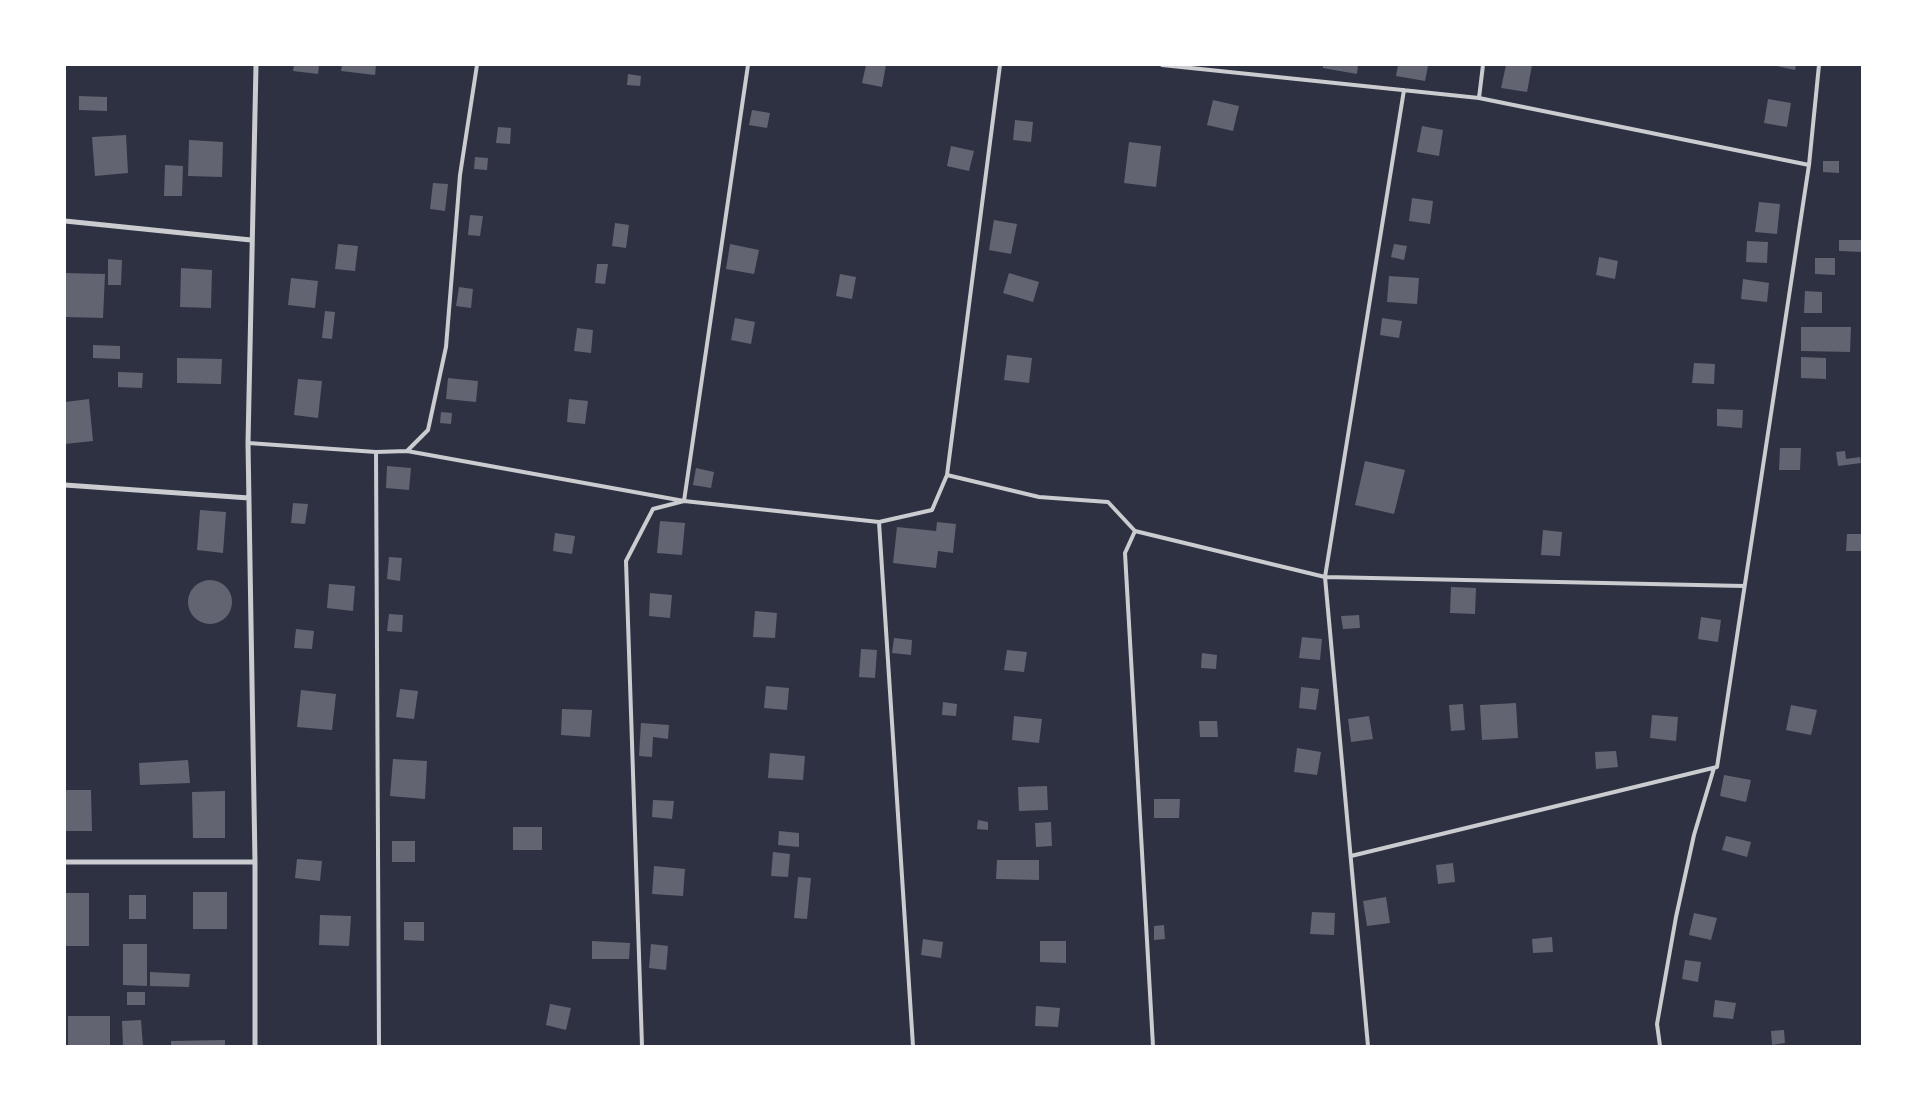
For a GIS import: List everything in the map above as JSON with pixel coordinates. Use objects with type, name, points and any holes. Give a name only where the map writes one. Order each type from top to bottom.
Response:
[{"type":"street","points":[[255,1046],[255,862],[248,443],[256,65]]},
{"type":"street","points":[[65,220],[251,240]]},
{"type":"street","points":[[65,485],[249,498]]},
{"type":"street","points":[[65,862],[255,862]]},
{"type":"lane","points":[[407,451],[428,430],[446,347],[460,175],[477,65]]},
{"type":"lane","points":[[684,501],[748,65]]},
{"type":"lane","points":[[248,443],[376,452],[407,451],[684,501],[879,522],[932,510],[947,475],[1000,65]]},
{"type":"lane","points":[[1162,65],[1479,98],[1808,165]]},
{"type":"lane","points":[[1479,98],[1483,65]]},
{"type":"lane","points":[[1660,1046],[1657,1024],[1676,917],[1694,834],[1714,768],[1717,767],[1808,165],[1819,65]]},
{"type":"lane","points":[[1368,1046],[1326,578],[1404,90]]},
{"type":"lane","points":[[376,452],[379,1046]]},
{"type":"lane","points":[[947,475],[1039,497],[1108,502],[1135,531],[1326,578],[1744,586]]},
{"type":"lane","points":[[642,1046],[626,561],[653,509],[684,501]]},
{"type":"lane","points":[[879,522],[912,1046]]},
{"type":"lane","points":[[1135,531],[1125,553],[1153,1046]]},
{"type":"lane","points":[[1350,856],[1714,768]]},
{"type":"building","points":[[294,65],[319,65],[318,74],[293,71]]},
{"type":"building","points":[[342,65],[376,65],[375,75],[341,71]]},
{"type":"building","points":[[866,65],[886,65],[882,87],[862,83]]},
{"type":"building","points":[[1323,65],[1358,65],[1357,74],[1323,68]]},
{"type":"building","points":[[1398,65],[1428,66],[1425,81],[1396,76]]},
{"type":"building","points":[[1506,65],[1532,65],[1527,92],[1501,88]]},
{"type":"building","points":[[1772,65],[1796,65],[1795,70]]},
{"type":"building","points":[[628,74],[641,76],[640,86],[627,85]]},
{"type":"building","points":[[79,96],[107,97],[107,111],[79,110]]},
{"type":"building","points":[[1768,99],[1791,103],[1787,127],[1764,123]]},
{"type":"building","points":[[1213,100],[1239,106],[1233,131],[1207,125]]},
{"type":"building","points":[[752,110],[770,113],[767,128],[749,125]]},
{"type":"building","points":[[1015,120],[1033,122],[1031,142],[1013,140]]},
{"type":"building","points":[[1422,126],[1443,130],[1439,156],[1417,152]]},
{"type":"building","points":[[498,127],[511,128],[510,144],[496,143]]},
{"type":"building","points":[[126,135],[128,173],[95,176],[92,137]]},
{"type":"building","points":[[189,140],[223,142],[222,177],[188,176]]},
{"type":"building","points":[[1129,142],[1161,146],[1156,187],[1124,183]]},
{"type":"building","points":[[951,146],[974,151],[969,171],[947,166]]},
{"type":"building","points":[[475,157],[488,158],[487,170],[474,169]]},
{"type":"building","points":[[1823,161],[1839,161],[1839,173],[1823,172]]},
{"type":"building","points":[[165,165],[183,166],[182,196],[164,196]]},
{"type":"building","points":[[433,183],[448,184],[445,211],[430,209]]},
{"type":"building","points":[[1412,198],[1433,201],[1430,224],[1409,221]]},
{"type":"building","points":[[1759,202],[1780,204],[1777,234],[1755,232]]},
{"type":"building","points":[[470,215],[483,216],[480,236],[468,235]]},
{"type":"building","points":[[994,220],[1017,224],[1011,254],[989,250]]},
{"type":"building","points":[[615,223],[629,225],[626,248],[612,246]]},
{"type":"building","points":[[1839,240],[1862,240],[1862,252],[1839,251]]},
{"type":"building","points":[[1747,241],[1768,242],[1767,263],[1746,262]]},
{"type":"building","points":[[338,244],[358,246],[355,271],[335,269]]},
{"type":"building","points":[[730,244],[759,250],[754,274],[726,269]]},
{"type":"building","points":[[1394,244],[1407,246],[1404,260],[1391,257]]},
{"type":"building","points":[[1599,257],[1618,261],[1615,279],[1596,275]]},
{"type":"building","points":[[1815,258],[1835,258],[1835,275],[1815,274]]},
{"type":"building","points":[[108,259],[122,260],[121,285],[108,285]]},
{"type":"building","points":[[597,264],[608,264],[605,284],[595,283]]},
{"type":"building","points":[[181,268],[212,270],[211,308],[180,307]]},
{"type":"building","points":[[65,273],[105,274],[103,318],[65,317]]},
{"type":"building","points":[[1009,273],[1039,282],[1033,302],[1003,293]]},
{"type":"building","points":[[840,274],[856,277],[852,299],[836,296]]},
{"type":"building","points":[[1389,276],[1419,278],[1417,304],[1387,302]]},
{"type":"building","points":[[291,278],[318,281],[315,308],[288,305]]},
{"type":"building","points":[[1743,279],[1769,283],[1767,302],[1741,299]]},
{"type":"building","points":[[459,287],[473,289],[471,308],[456,306]]},
{"type":"building","points":[[1805,291],[1822,292],[1822,313],[1804,313]]},
{"type":"building","points":[[325,311],[335,312],[332,339],[322,338]]},
{"type":"building","points":[[735,318],[755,322],[751,344],[731,340]]},
{"type":"building","points":[[1382,318],[1402,321],[1399,338],[1380,335]]},
{"type":"building","points":[[1801,327],[1851,327],[1850,352],[1801,351]]},
{"type":"building","points":[[577,328],[593,330],[591,353],[574,351]]},
{"type":"building","points":[[93,345],[120,346],[120,359],[93,358]]},
{"type":"building","points":[[1007,355],[1032,358],[1029,383],[1004,380]]},
{"type":"building","points":[[1801,357],[1826,358],[1826,379],[1801,378]]},
{"type":"building","points":[[177,358],[222,359],[221,384],[177,383]]},
{"type":"building","points":[[1694,363],[1715,364],[1714,384],[1692,383]]},
{"type":"building","points":[[118,372],[143,373],[142,388],[118,387]]},
{"type":"building","points":[[448,378],[478,381],[476,402],[446,399]]},
{"type":"building","points":[[298,379],[322,381],[318,418],[294,415]]},
{"type":"building","points":[[89,399],[93,441],[65,444],[65,402]]},
{"type":"building","points":[[569,399],[588,401],[585,424],[567,422]]},
{"type":"building","points":[[1717,409],[1743,410],[1742,428],[1717,426]]},
{"type":"building","points":[[441,412],[452,413],[451,424],[440,423]]},
{"type":"building","points":[[1780,448],[1801,448],[1800,470],[1779,470]]},
{"type":"building","points":[[1845,451],[1846,459],[1860,457],[1861,463],[1838,466],[1836,452]]},
{"type":"building","points":[[1365,461],[1405,470],[1394,514],[1355,505]]},
{"type":"building","points":[[387,466],[411,468],[409,490],[386,488]]},
{"type":"building","points":[[696,468],[714,472],[711,488],[693,485]]},
{"type":"building","points":[[293,503],[308,504],[305,524],[291,523]]},
{"type":"building","points":[[200,510],[226,512],[223,553],[197,550]]},
{"type":"building","points":[[660,521],[685,523],[682,555],[657,553]]},
{"type":"building","points":[[937,522],[956,524],[953,553],[938,551],[936,568],[893,563],[897,527],[936,531]]},
{"type":"building","points":[[1543,530],[1562,532],[1560,556],[1541,555]]},
{"type":"building","points":[[555,533],[575,536],[572,554],[553,551]]},
{"type":"building","points":[[1847,534],[1862,534],[1862,551],[1846,551]]},
{"type":"building","points":[[389,557],[402,558],[400,581],[387,579]]},
{"type":"building","points":[[210,580],[222,584],[228,590],[232,602],[228,614],[222,620],[210,624],[198,620],[192,614],[188,602],[192,590],[198,584]]},
{"type":"building","points":[[329,584],[355,586],[353,611],[327,608]]},
{"type":"building","points":[[1451,587],[1476,588],[1475,614],[1450,613]]},
{"type":"building","points":[[650,593],[672,595],[670,618],[649,616]]},
{"type":"building","points":[[755,611],[777,613],[775,638],[753,637]]},
{"type":"building","points":[[389,614],[403,615],[402,632],[387,631]]},
{"type":"building","points":[[1359,615],[1360,628],[1343,629],[1341,616]]},
{"type":"building","points":[[1701,617],[1721,620],[1718,642],[1698,639]]},
{"type":"building","points":[[296,629],[314,631],[312,649],[294,648]]},
{"type":"building","points":[[1302,637],[1322,639],[1320,660],[1299,658]]},
{"type":"building","points":[[894,638],[912,640],[911,655],[892,653]]},
{"type":"building","points":[[861,649],[877,650],[875,678],[859,677]]},
{"type":"building","points":[[1007,650],[1027,652],[1024,672],[1004,670]]},
{"type":"building","points":[[1202,653],[1217,655],[1216,669],[1201,668]]},
{"type":"building","points":[[766,686],[789,688],[787,710],[764,708]]},
{"type":"building","points":[[1301,687],[1319,689],[1316,710],[1299,708]]},
{"type":"building","points":[[400,689],[418,691],[414,719],[396,717]]},
{"type":"building","points":[[301,690],[336,694],[332,730],[297,727]]},
{"type":"building","points":[[943,702],[957,704],[956,716],[942,715]]},
{"type":"building","points":[[1516,703],[1518,738],[1482,740],[1480,705]]},
{"type":"building","points":[[1463,704],[1465,730],[1451,731],[1449,705]]},
{"type":"building","points":[[1791,705],[1817,710],[1811,735],[1786,730]]},
{"type":"building","points":[[562,709],[592,710],[590,737],[561,735]]},
{"type":"building","points":[[1652,715],[1678,717],[1676,741],[1650,738]]},
{"type":"building","points":[[1014,716],[1042,719],[1039,743],[1012,740]]},
{"type":"building","points":[[1369,716],[1373,739],[1351,742],[1348,719]]},
{"type":"building","points":[[1199,721],[1217,721],[1218,737],[1200,737]]},
{"type":"building","points":[[641,723],[669,725],[668,739],[653,737],[652,757],[639,756]]},
{"type":"building","points":[[1297,748],[1321,752],[1317,775],[1294,772]]},
{"type":"building","points":[[1616,751],[1618,767],[1596,769],[1595,752]]},
{"type":"building","points":[[770,753],[805,756],[803,780],[768,778]]},
{"type":"building","points":[[393,759],[427,761],[425,799],[390,796]]},
{"type":"building","points":[[188,760],[190,783],[140,785],[139,763]]},
{"type":"building","points":[[1724,775],[1751,780],[1746,802],[1720,796]]},
{"type":"building","points":[[1047,786],[1048,810],[1019,811],[1018,787]]},
{"type":"building","points":[[65,790],[91,790],[92,831],[65,831]]},
{"type":"building","points":[[225,791],[225,838],[193,838],[192,792]]},
{"type":"building","points":[[1154,799],[1180,799],[1179,818],[1154,818]]},
{"type":"building","points":[[653,800],[674,801],[672,819],[652,817]]},
{"type":"building","points":[[978,820],[988,822],[988,830],[977,829]]},
{"type":"building","points":[[1051,822],[1052,846],[1036,847],[1035,823]]},
{"type":"building","points":[[513,827],[542,827],[542,850],[513,850]]},
{"type":"building","points":[[779,831],[799,833],[799,847],[778,845]]},
{"type":"building","points":[[1726,836],[1751,842],[1747,857],[1722,850]]},
{"type":"building","points":[[392,841],[415,841],[415,862],[392,862]]},
{"type":"building","points":[[773,852],[790,854],[788,877],[771,876]]},
{"type":"building","points":[[297,859],[322,861],[320,881],[295,878]]},
{"type":"building","points":[[997,860],[1039,860],[1039,880],[996,879]]},
{"type":"building","points":[[1453,863],[1455,882],[1438,884],[1436,865]]},
{"type":"building","points":[[654,866],[685,869],[683,896],[652,894]]},
{"type":"building","points":[[798,877],[811,878],[807,919],[794,918]]},
{"type":"building","points":[[193,892],[227,892],[227,929],[193,929]]},
{"type":"building","points":[[65,893],[89,893],[89,946],[65,946]]},
{"type":"building","points":[[129,895],[146,895],[146,919],[129,919]]},
{"type":"building","points":[[1386,897],[1390,923],[1367,926],[1363,901]]},
{"type":"building","points":[[1312,912],[1335,913],[1334,935],[1310,934]]},
{"type":"building","points":[[1694,913],[1717,918],[1711,940],[1689,935]]},
{"type":"building","points":[[320,915],[351,916],[349,946],[319,945]]},
{"type":"building","points":[[404,922],[424,922],[424,941],[404,940]]},
{"type":"building","points":[[1164,925],[1165,939],[1154,940],[1154,926]]},
{"type":"building","points":[[1552,937],[1553,952],[1533,953],[1532,939]]},
{"type":"building","points":[[923,939],[943,942],[941,958],[921,955]]},
{"type":"building","points":[[592,941],[630,943],[629,959],[592,959]]},
{"type":"building","points":[[1040,941],[1066,941],[1066,963],[1040,962]]},
{"type":"building","points":[[123,944],[147,944],[147,986],[123,985]]},
{"type":"building","points":[[651,944],[668,946],[666,970],[649,968]]},
{"type":"building","points":[[1685,960],[1701,962],[1698,982],[1682,979]]},
{"type":"building","points":[[150,972],[190,974],[189,987],[150,986]]},
{"type":"building","points":[[127,992],[145,992],[145,1005],[127,1005]]},
{"type":"building","points":[[1715,1000],[1736,1003],[1733,1019],[1713,1017]]},
{"type":"building","points":[[550,1004],[571,1008],[566,1030],[546,1025]]},
{"type":"building","points":[[1036,1006],[1060,1008],[1058,1027],[1035,1026]]},
{"type":"building","points":[[68,1016],[110,1016],[110,1046],[68,1046]]},
{"type":"building","points":[[141,1020],[143,1046],[123,1046],[122,1021]]},
{"type":"building","points":[[1784,1030],[1785,1043],[1772,1045],[1771,1031]]},
{"type":"building","points":[[225,1040],[225,1046],[171,1046],[171,1041]]}]
